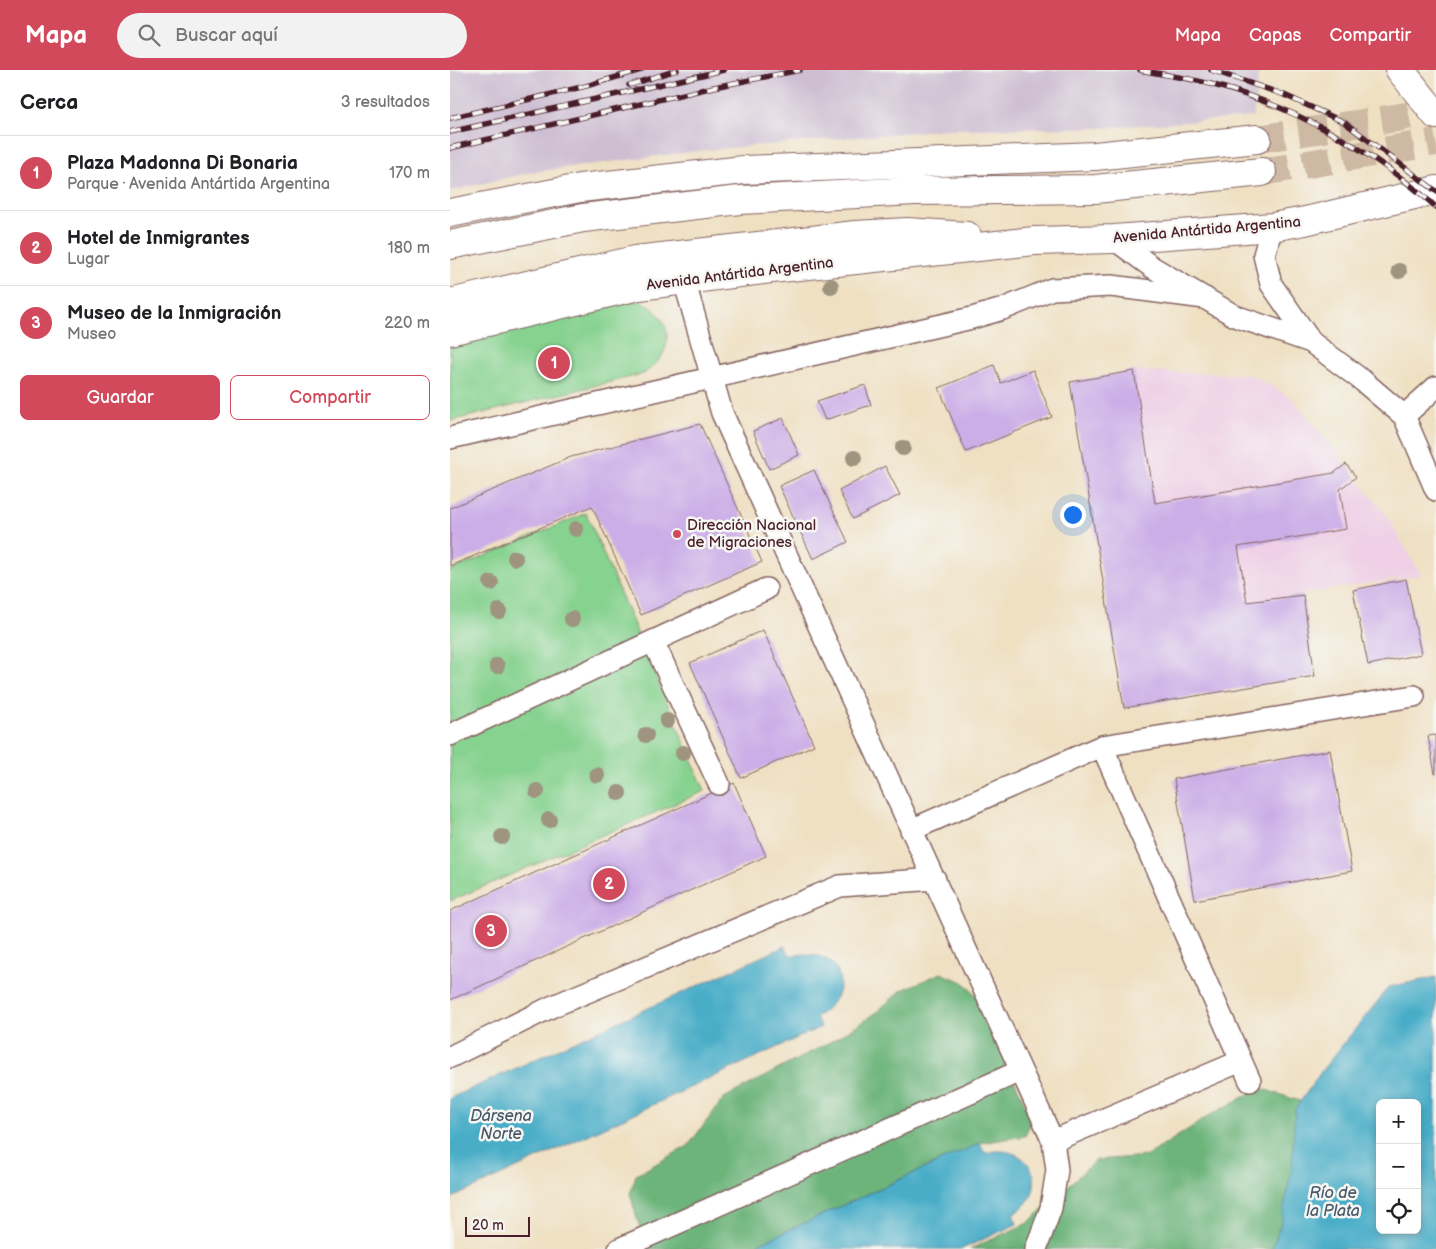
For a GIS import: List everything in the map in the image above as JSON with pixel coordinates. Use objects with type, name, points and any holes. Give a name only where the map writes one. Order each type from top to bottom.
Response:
[{"type":"main road","points":[[1400,70],[1436,115]]},
{"type":"main road","points":[[450,213],[580,188],[744,170],[1096,156],[1257,139]]},
{"type":"main road","points":[[450,245],[583,218],[740,200],[915,191],[1095,189],[1262,172]]},
{"type":"main road","name":"Avenida Antártida Argentina","points":[[450,331],[626,289],[684,280],[771,268],[1034,241],[1114,239],[1272,227],[1436,190]]},
{"type":"main road","name":"Avenida Antártida Argentina","points":[[450,303],[635,260],[855,235],[907,232],[1034,241]]},
{"type":"lane","points":[[1272,227],[1264,255],[1271,284],[1311,342],[1404,416],[1436,490]]},
{"type":"lane","points":[[1114,239],[1152,267],[1235,316],[1311,342]]},
{"type":"lane","points":[[684,280],[710,377],[722,413],[1053,1141],[1057,1170],[1051,1208],[1036,1249]]},
{"type":"lane","points":[[450,438],[972,318],[1003,309],[1052,289],[1111,286],[1205,298]]},
{"type":"lane","points":[[1404,416],[1436,387]]},
{"type":"lane","points":[[450,735],[766,589]]},
{"type":"lane","points":[[653,641],[719,784]]},
{"type":"lane","points":[[912,830],[1102,746],[1414,696]]},
{"type":"lane","points":[[1102,746],[1250,1081]]},
{"type":"lane","points":[[450,1057],[551,1007],[840,886],[935,879]]},
{"type":"lane","points":[[1053,1141],[1241,1061]]},
{"type":"lane","points":[[619,1249],[1020,1071]]},
{"type":"shaded area","points":[[450,70],[1259,71],[1253,117],[1102,128],[950,129],[706,150],[532,172],[450,191]]},
{"type":"shaded area","points":[[1134,371],[1251,375],[1293,399],[1387,516],[1421,575],[1111,625],[1070,382]]},
{"type":"green space","points":[[638,300],[659,315],[665,325],[667,335],[666,346],[662,356],[643,374],[450,421],[450,341]]},
{"type":"green space","points":[[586,513],[705,791],[450,901],[450,571]]},
{"type":"green space","points":[[941,973],[963,982],[979,998],[1032,1121],[1025,1136],[980,1143],[747,1249],[646,1249],[630,1194],[636,1175],[688,1146],[724,1098],[830,1042],[873,1015],[902,990]]},
{"type":"green space","points":[[1260,1088],[1300,1101],[1296,1156],[1278,1249],[970,1249],[1028,1223],[1096,1160],[1147,1156],[1212,1114]]},
{"type":"water","name":"Dársena Norte","points":[[785,946],[790,956],[807,954],[821,957],[832,963],[838,972],[840,983],[837,995],[829,1006],[816,1017],[821,1027],[450,1199],[450,1098]]},
{"type":"water","name":"Río de la Plata","points":[[1436,977],[1436,1249],[1272,1249],[1280,1226],[1292,1169],[1295,1109],[1323,1069],[1389,987]]},
{"type":"water","points":[[980,1143],[985,1153],[1001,1151],[1015,1154],[1025,1161],[1032,1170],[1034,1181],[1032,1193],[1025,1204],[1013,1214],[1017,1224],[962,1249],[747,1249]]},
{"type":"building","points":[[994,365],[1001,383],[1033,370],[1052,417],[966,452],[939,388]]},
{"type":"building","points":[[1134,371],[1155,503],[1334,473],[1346,464],[1356,477],[1340,489],[1346,529],[1238,547],[1247,602],[1303,595],[1315,676],[1124,708],[1070,382]]},
{"type":"building","points":[[865,385],[871,405],[825,420],[817,401]]},
{"type":"building","points":[[783,418],[799,455],[769,469],[753,431]]},
{"type":"building","name":"Dirección Nacional de Migraciones","points":[[700,424],[762,562],[641,615],[592,506],[450,566],[450,508],[571,457]]},
{"type":"building","points":[[885,466],[900,495],[853,519],[839,491]]},
{"type":"building","points":[[814,470],[848,542],[813,559],[779,486]]},
{"type":"building","points":[[1406,579],[1421,654],[1368,665],[1353,590]]},
{"type":"building","points":[[763,630],[814,745],[741,778],[690,663]]},
{"type":"building","points":[[1436,735],[1436,774],[1435,774],[1428,736]]},
{"type":"building","points":[[1330,750],[1352,871],[1195,900],[1174,779]]},
{"type":"building","points":[[734,783],[766,856],[450,1000],[450,911]]},
{"type":"tunnel","points":[[1257,139],[1436,110]]},
{"type":"tunnel","points":[[1262,172],[1436,142]]},
{"type":"railway","points":[[450,118],[586,86],[641,70]]},
{"type":"railway","points":[[629,85],[677,70]]},
{"type":"railway","points":[[450,132],[724,70]]},
{"type":"railway","points":[[450,148],[714,87],[800,70]]},
{"type":"railway","points":[[1140,70],[1214,85],[1274,105],[1332,133],[1360,150],[1387,167],[1436,207]]},
{"type":"railway","points":[[1211,70],[1282,94],[1344,122],[1436,191]]},
{"type":"place","name":"Plaza Madonna Di Bonaria","points":[[554,363]]},
{"type":"place","name":"Dirección Nacional de Migraciones","points":[[677,534]]},
{"type":"place","name":"Hotel de Inmigrantes","points":[[609,884]]},
{"type":"place","name":"Museo de la Inmigración","points":[[491,931]]}]
